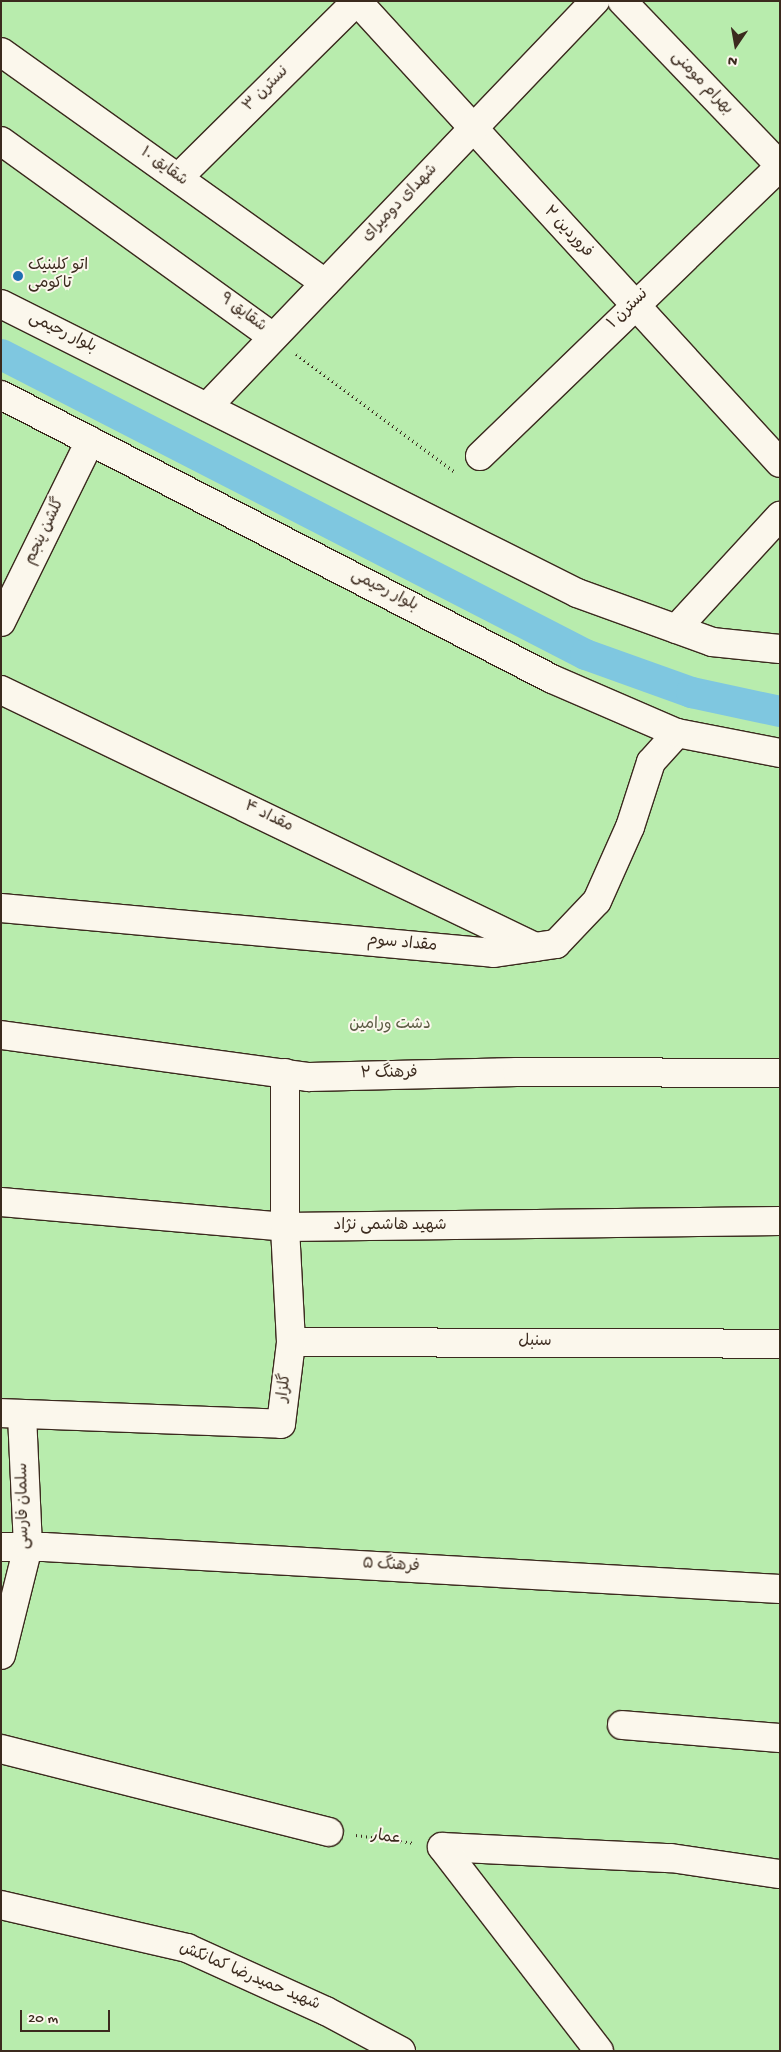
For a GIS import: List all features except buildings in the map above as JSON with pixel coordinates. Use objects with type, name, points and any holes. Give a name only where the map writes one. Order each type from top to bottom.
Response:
[{"type":"street","name":"فروردین ۲","points":[[357,1],[472,130],[780,463]]},
{"type":"street","name":"نسترن ۳","points":[[178,178],[357,1]]},
{"type":"street","name":"شهدای دومیرای","points":[[207,406],[595,1]]},
{"type":"street","name":"بهرام مومنی","points":[[622,1],[780,166]]},
{"type":"street","name":"شقایق ۱۰","points":[[1,52],[325,283]]},
{"type":"street","name":"شقایق ۹","points":[[1,141],[273,337]]},
{"type":"street","name":"نسترن ۱","points":[[480,456],[634,305],[780,166]]},
{"type":"street","name":"بلوار رحیمی","points":[[1,304],[207,406],[577,594],[712,642],[780,649]]},
{"type":"street","name":"بلوار رحیمی","points":[[1,395],[552,679],[677,733],[780,753]]},
{"type":"street","name":"گلشن پنجم","points":[[1,622],[90,441]]},
{"type":"street","points":[[676,629],[780,516]]},
{"type":"street","name":"مقداد ۴","points":[[1,690],[535,947]]},
{"type":"street","name":"مقداد سوم","points":[[1,908],[494,953],[556,944],[597,901],[630,827],[651,762],[677,733]]},
{"type":"street","name":"فرهنگ ۲","points":[[1,1034],[309,1077],[518,1072],[780,1073]]},
{"type":"street","name":"گلزار","points":[[12,1414],[282,1424],[291,1342],[285,1227],[285,1073]]},
{"type":"street","name":"شهید هاشمی نژاد","points":[[1,1202],[285,1227],[780,1221]]},
{"type":"street","name":"سنبل","points":[[291,1342],[780,1344]]},
{"type":"street","name":"سلمان فارسی","points":[[1,1655],[28,1547],[12,1414]]},
{"type":"street","name":"فرهنگ ۵","points":[[1,1547],[780,1589]]},
{"type":"street","points":[[622,1725],[780,1738]]},
{"type":"street","points":[[1,1749],[329,1832]]},
{"type":"street","points":[[442,1847],[671,1858],[780,1874]]},
{"type":"street","points":[[442,1847],[599,2051]]},
{"type":"street","name":"شهید حمیدرضا کمانکش","points":[[1,1905],[186,1948],[326,2010],[402,2051]]},
{"type":"path","name":"شقایق ۹","points":[[273,337],[455,472],[480,456]]},
{"type":"path","name":"عمار","points":[[329,1832],[442,1847]]},
{"type":"green space","name":"دشت ورامین","points":[[1,1],[780,1],[780,2051],[1,2051]]},
{"type":"waterway","points":[[1,354],[585,654],[691,692],[780,711]]},
{"type":"place","name":"اتو کلینیک تاکومی","points":[[18,276]]}]
